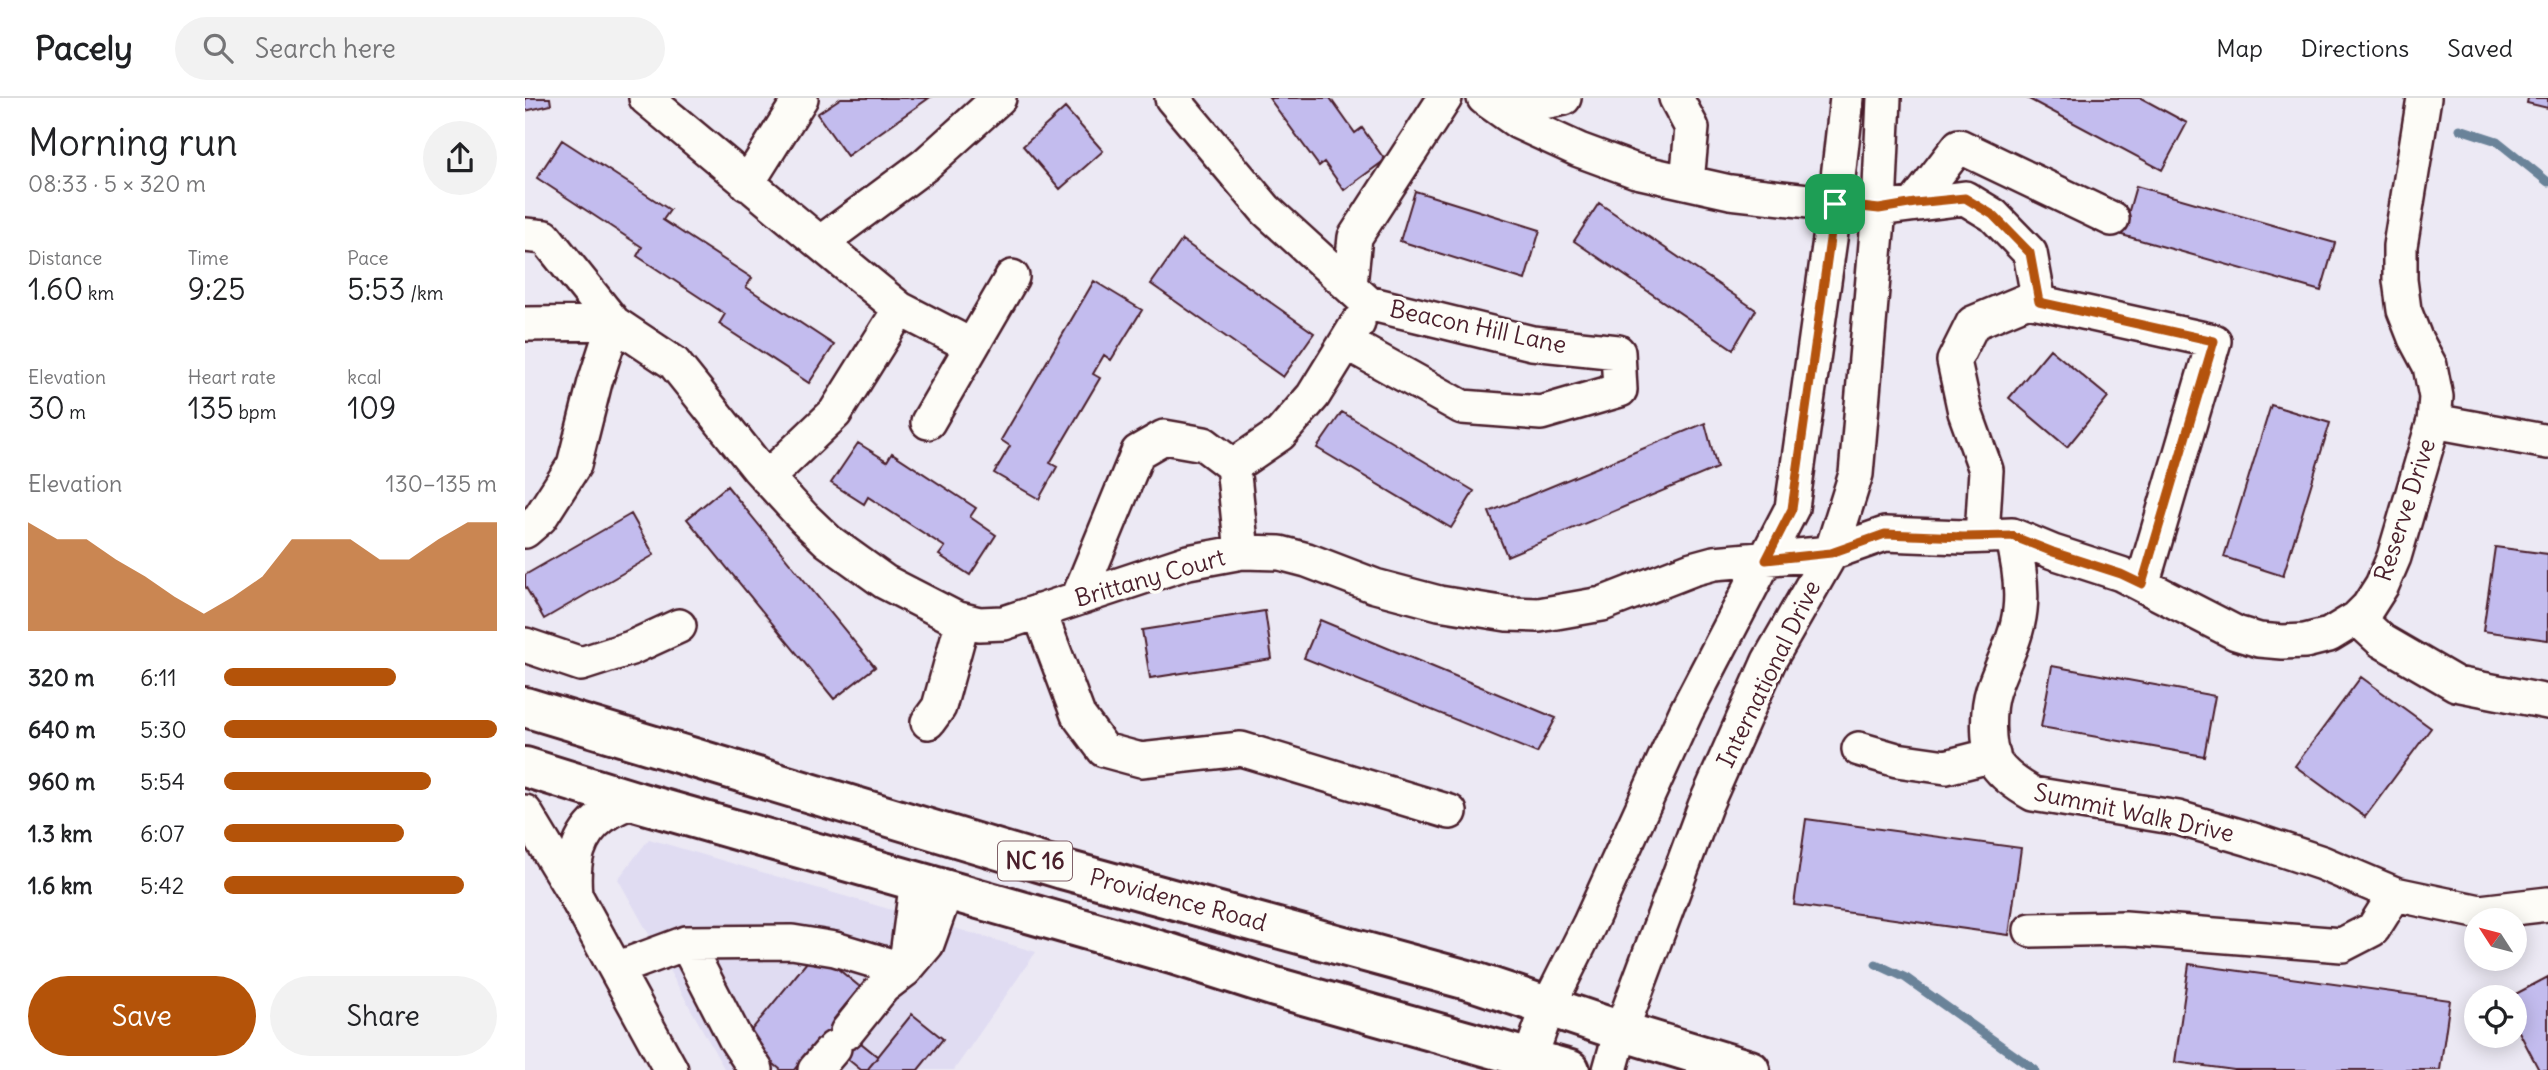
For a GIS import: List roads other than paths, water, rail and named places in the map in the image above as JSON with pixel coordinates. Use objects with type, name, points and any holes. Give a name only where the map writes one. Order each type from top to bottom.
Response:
[{"type":"main road","name":"Providence Road","points":[[525,706],[1062,869],[1475,982],[1750,1070]]},
{"type":"main road","name":"NC 16","points":[[525,766],[638,802],[932,884],[1275,987],[1570,1070]]},
{"type":"street","points":[[646,98],[900,309],[972,346]]},
{"type":"street","points":[[747,184],[801,98]]},
{"type":"street","points":[[820,243],[925,165],[999,98]]},
{"type":"street","name":"Beacon Hill Lane","points":[[1172,98],[1266,210],[1359,294],[1532,343],[1618,352],[1620,390],[1541,413],[1462,407],[1347,343]]},
{"type":"street","points":[[1233,466],[1280,433],[1313,396],[1347,343],[1359,294],[1355,237],[1445,98]]},
{"type":"street","points":[[1497,102],[1565,98]]},
{"type":"street","points":[[1676,98],[1692,128],[1687,182]]},
{"type":"street","points":[[1530,1058],[1548,1007],[1589,925],[1686,712],[1792,509],[1835,204],[1847,98]]},
{"type":"street","name":"International Drive","points":[[1610,1070],[1705,806],[1769,661],[1831,553],[1856,474],[1879,209],[1885,98]]},
{"type":"street","name":"Reserve Drive","points":[[1831,553],[1885,534],[1997,536],[2121,574],[2236,633],[2259,640],[2305,641],[2329,635],[2357,618],[2368,607],[2382,585],[2394,557],[2434,422],[2436,397],[2430,366],[2404,310],[2400,280],[2400,246],[2424,98]]},
{"type":"street","points":[[1497,102],[1518,122],[1579,150],[1636,171],[1730,192],[1879,209],[1965,198],[1993,215],[2030,253],[2039,302],[2214,341],[2142,584]]},
{"type":"street","points":[[1915,203],[1959,146],[2112,219]]},
{"type":"street","name":"Brittany Court","points":[[525,235],[545,237],[614,323],[674,363],[803,518],[861,566],[885,582],[963,620],[979,624],[1004,622],[1188,562],[1242,552],[1280,553],[1307,560],[1375,586],[1439,603],[1507,614],[1539,615],[1602,604],[1714,563],[1831,553]]},
{"type":"street","points":[[928,422],[1012,277]]},
{"type":"street","name":"Summit Walk Drive","points":[[2039,302],[2028,300],[1973,323],[1954,361],[1965,412],[1986,470],[1997,536],[2019,564],[2020,609],[2013,643],[1992,692],[1988,715],[1994,761],[2003,772],[2016,785],[2033,794],[2178,818],[2310,859],[2395,894],[2480,912],[2548,904]]},
{"type":"street","points":[[767,478],[835,413],[900,309]]},
{"type":"street","points":[[525,324],[614,323],[595,382],[574,464],[540,518],[525,531]]},
{"type":"street","points":[[2434,422],[2548,442]]},
{"type":"street","points":[[1078,598],[1138,452],[1164,437],[1203,444],[1233,466],[1242,552]]},
{"type":"street","points":[[1039,611],[1078,715],[1104,750],[1141,760],[1241,749],[1450,811]]},
{"type":"street","points":[[2357,618],[2382,641],[2456,684],[2548,702]]},
{"type":"street","points":[[928,722],[939,707],[963,620]]},
{"type":"street","points":[[525,645],[581,663],[631,648],[679,626]]},
{"type":"street","points":[[1859,749],[1897,760],[1946,767],[1993,755]]},
{"type":"street","points":[[575,895],[573,869],[578,845],[592,824],[623,803],[638,802]]},
{"type":"street","points":[[525,811],[575,895],[671,1070]]},
{"type":"street","points":[[832,1050],[883,987],[905,970],[932,884]]},
{"type":"street","points":[[2031,930],[2125,928],[2342,945],[2373,929],[2395,894]]},
{"type":"street","points":[[615,969],[686,943],[792,942],[835,949],[905,970]]},
{"type":"street","points":[[686,943],[735,1038],[756,1070]]},
{"type":"waterway","points":[[2460,129],[2497,141],[2548,182]]},
{"type":"waterway","points":[[1876,964],[1906,978],[2035,1070]]}]
